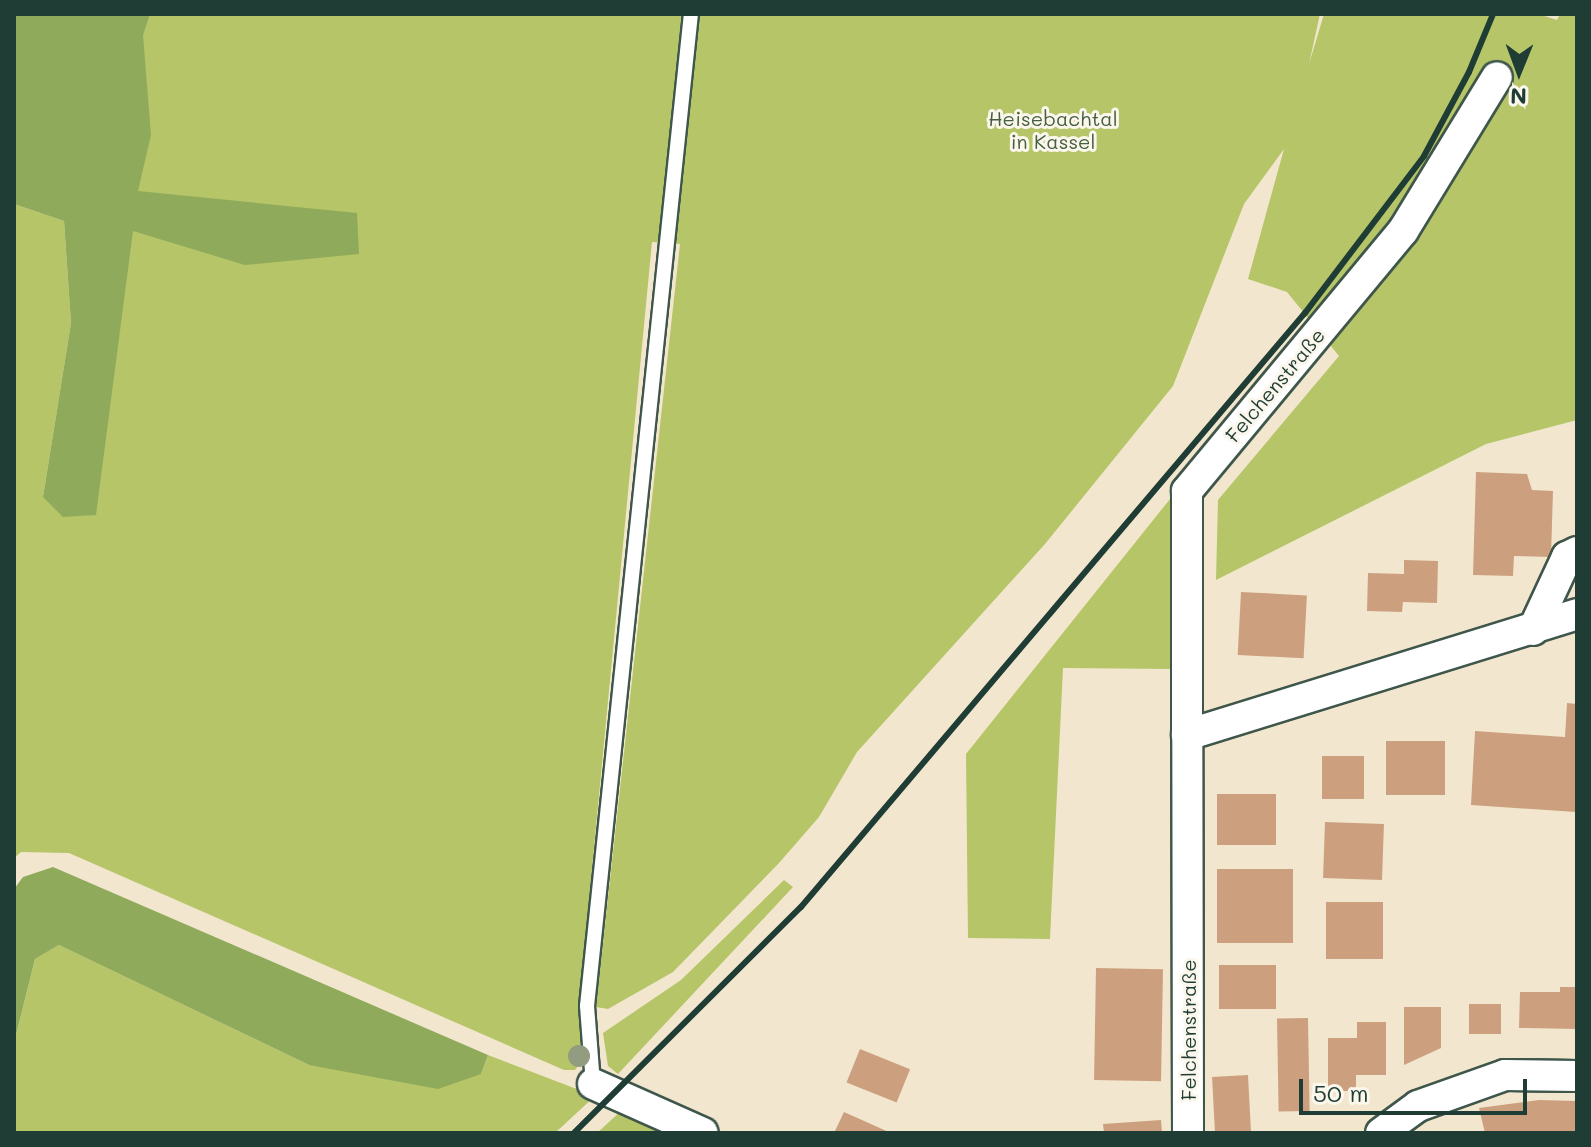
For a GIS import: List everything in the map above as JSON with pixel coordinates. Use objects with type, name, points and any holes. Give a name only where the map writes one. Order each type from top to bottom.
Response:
[{"type":"street","name":"Felchenstraße","points":[[1188,1133],[1187,491],[1403,231],[1497,77]]},
{"type":"street","points":[[1533,630],[1567,557],[1577,552]]},
{"type":"street","points":[[1187,735],[1577,614]]},
{"type":"street","points":[[1381,1133],[1418,1106],[1505,1075],[1577,1076]]},
{"type":"street","points":[[593,1084],[703,1133]]},
{"type":"lane","points":[[593,1084],[587,1006],[691,14]]},
{"type":"green space","name":"Heisebachtal in Kassel","points":[[14,14],[1320,14],[1309,64],[1324,14],[1538,14],[1557,20],[1560,14],[1577,14],[1577,420],[1486,444],[1216,580],[1218,500],[1339,356],[1287,292],[1248,279],[1284,149],[1244,204],[1173,386],[1045,544],[857,752],[819,817],[779,863],[673,972],[608,1009],[596,1007],[680,244],[652,242],[579,1004],[583,1060],[575,1070],[564,1070],[69,853],[21,852],[14,858],[14,204],[64,221],[71,323],[43,497],[136,206]]},
{"type":"green space","points":[[14,14],[150,14],[143,35],[151,135],[138,191],[357,213],[359,254],[245,265],[133,231],[96,515],[63,517],[43,497],[71,323],[64,221],[14,204]]},
{"type":"green space","points":[[1174,494],[1173,669],[1063,668],[1050,939],[968,938],[966,754]]},
{"type":"green space","points":[[53,867],[488,1055],[481,1074],[438,1089],[309,1065],[59,945],[35,959],[14,1043],[14,889],[23,877]]},
{"type":"green space","points":[[784,880],[793,887],[618,1074],[608,1066],[603,1033],[681,980]]},
{"type":"green space","points":[[59,945],[309,1065],[481,1074],[488,1055],[595,1096],[555,1133],[14,1133],[14,1043],[35,959]]},
{"type":"green space","points":[[621,1111],[666,1133],[597,1133]]},
{"type":"building","points":[[1476,472],[1527,474],[1532,490],[1553,491],[1551,557],[1514,556],[1513,576],[1473,575]]},
{"type":"building","points":[[1404,560],[1438,561],[1437,603],[1403,602],[1402,612],[1367,611],[1368,573],[1404,574]]},
{"type":"building","points":[[1241,592],[1307,595],[1304,658],[1238,655]]},
{"type":"building","points":[[1567,703],[1577,704],[1576,812],[1471,805],[1475,731],[1565,737]]},
{"type":"building","points":[[1386,741],[1445,741],[1445,795],[1386,795]]},
{"type":"building","points":[[1322,756],[1364,756],[1364,799],[1322,799]]},
{"type":"building","points":[[1217,794],[1276,794],[1276,845],[1217,845]]},
{"type":"building","points":[[1325,822],[1384,824],[1382,880],[1323,878]]},
{"type":"building","points":[[1217,869],[1293,869],[1293,943],[1217,943]]},
{"type":"building","points":[[1326,902],[1383,902],[1383,959],[1326,959]]},
{"type":"building","points":[[1219,965],[1276,965],[1276,1009],[1219,1009]]},
{"type":"building","points":[[1096,968],[1163,969],[1161,1081],[1094,1080]]},
{"type":"building","points":[[1560,987],[1577,987],[1577,1029],[1519,1028],[1520,992],[1560,992]]},
{"type":"building","points":[[1469,1004],[1501,1004],[1501,1034],[1469,1034]]},
{"type":"building","points":[[1404,1007],[1441,1007],[1441,1048],[1404,1065]]},
{"type":"building","points":[[1308,1018],[1310,1111],[1279,1112],[1277,1019]]},
{"type":"building","points":[[1357,1022],[1386,1022],[1386,1075],[1356,1075],[1356,1091],[1328,1091],[1328,1038],[1357,1038]]},
{"type":"building","points":[[860,1049],[910,1069],[897,1103],[847,1082]]},
{"type":"building","points":[[1248,1075],[1251,1133],[1215,1133],[1212,1077]]},
{"type":"building","points":[[1539,1100],[1577,1101],[1577,1133],[1485,1133],[1479,1108]]},
{"type":"building","points":[[844,1112],[891,1133],[834,1133]]},
{"type":"building","points":[[1161,1120],[1162,1133],[1104,1133],[1103,1124]]},
{"type":"railway","points":[[574,1133],[801,907],[1305,313],[1424,156],[1469,72],[1493,14]]}]
